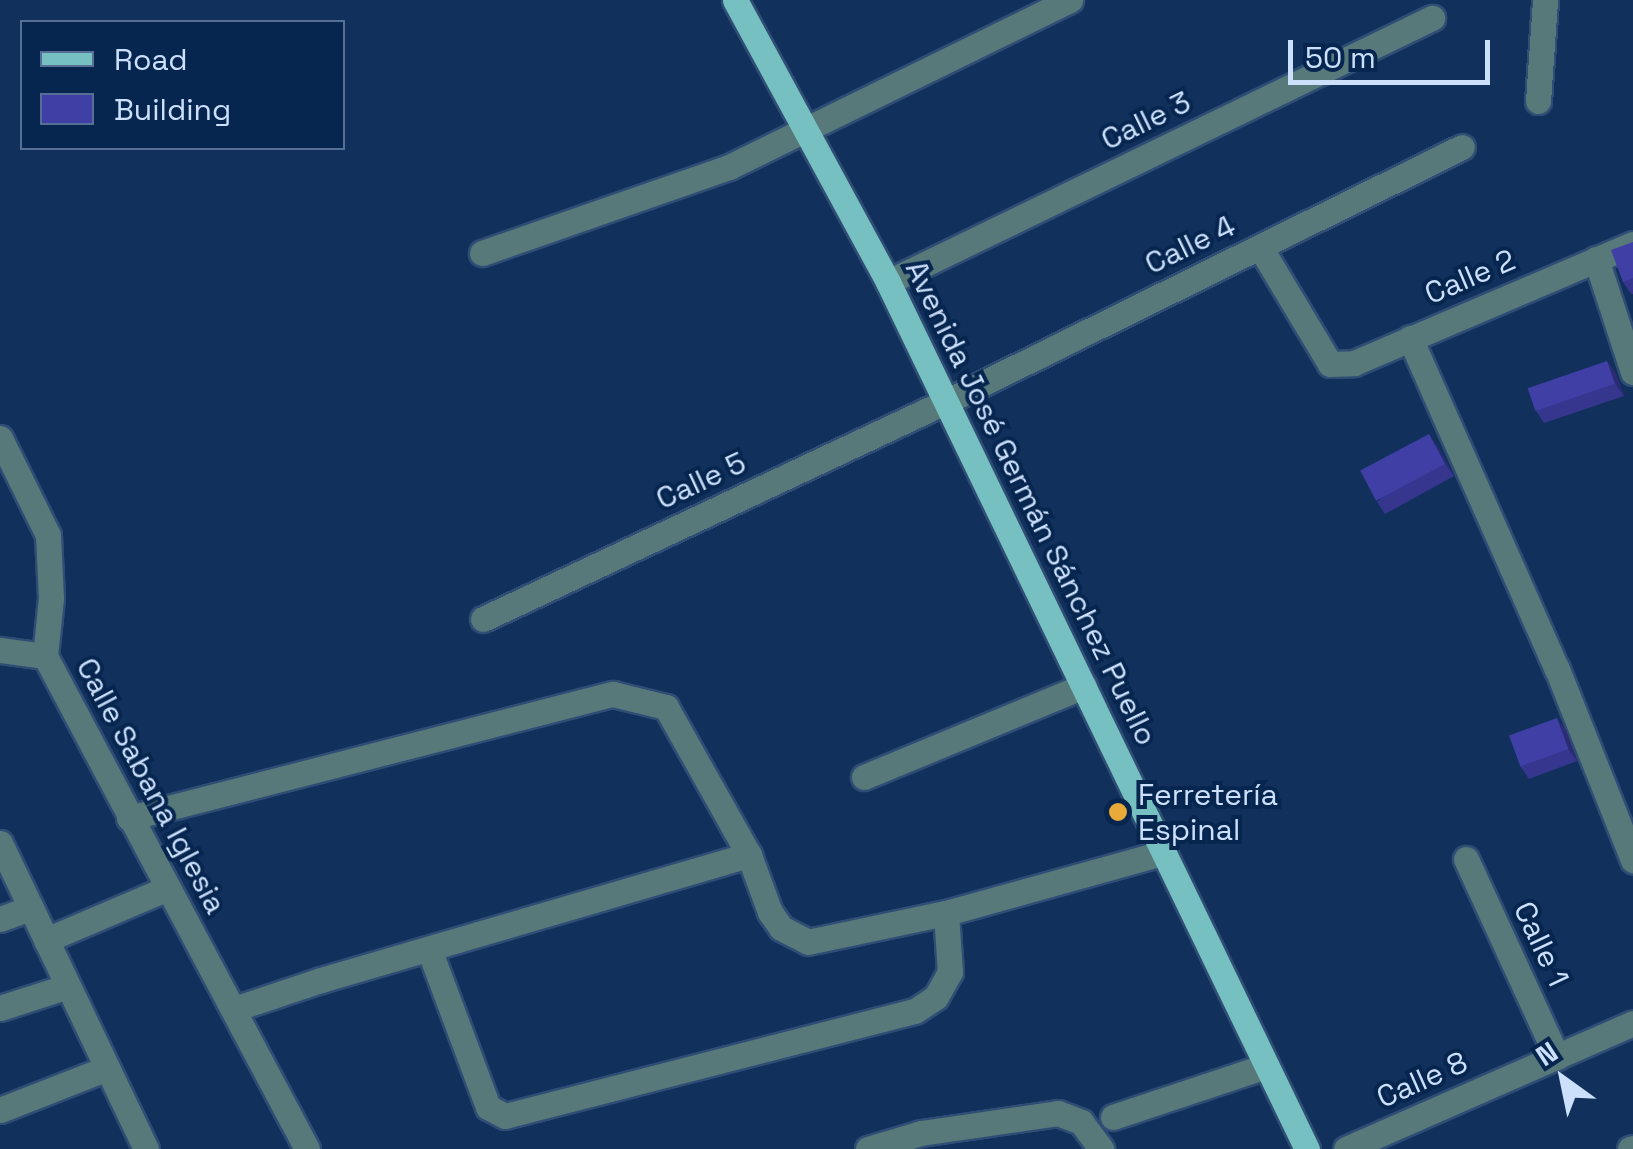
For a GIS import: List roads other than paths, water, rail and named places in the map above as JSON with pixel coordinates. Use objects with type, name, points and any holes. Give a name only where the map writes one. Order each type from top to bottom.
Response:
[{"type":"main road","name":"Avenida José Germán Sánchez Puello","points":[[735,0],[888,282],[1307,1149]]},
{"type":"street","points":[[482,252],[729,168],[1070,0]]},
{"type":"street","points":[[1538,100],[1545,0]]},
{"type":"street","name":"Calle 3","points":[[888,282],[1432,18]]},
{"type":"street","name":"Calle 4","points":[[947,401],[1462,147]]},
{"type":"street","name":"Calle 2","points":[[1260,247],[1330,364],[1354,363],[1633,244]]},
{"type":"street","points":[[1596,259],[1633,372]]},
{"type":"street","points":[[1410,338],[1557,670],[1633,860]]},
{"type":"street","name":"Calle 5","points":[[483,619],[947,401]]},
{"type":"street","name":"Calle Sabana Iglesia","points":[[0,438],[48,535],[51,598],[45,656],[307,1149]]},
{"type":"street","points":[[0,650],[45,656]]},
{"type":"street","points":[[864,777],[1084,686]]},
{"type":"street","points":[[129,818],[613,694],[666,708],[749,855],[770,912],[781,928],[808,942],[946,913],[1163,853]]},
{"type":"street","points":[[0,843],[65,988],[146,1149]]},
{"type":"street","points":[[234,1009],[749,855]]},
{"type":"street","name":"Calle 1","points":[[1466,859],[1557,1057]]},
{"type":"street","points":[[46,940],[168,888]]},
{"type":"street","points":[[0,919],[30,908]]},
{"type":"street","points":[[429,949],[488,1107],[506,1116],[915,1011],[936,996],[950,972],[946,913]]},
{"type":"street","points":[[0,1008],[65,988]]},
{"type":"street","name":"Calle 8","points":[[1346,1149],[1633,1023]]},
{"type":"street","points":[[1113,1116],[1266,1066]]},
{"type":"street","points":[[0,1110],[107,1068]]},
{"type":"street","points":[[868,1149],[921,1132],[1058,1113],[1081,1122],[1100,1149]]},
{"type":"place","name":"Ferretería Espinal","points":[[1118,812]]}]
